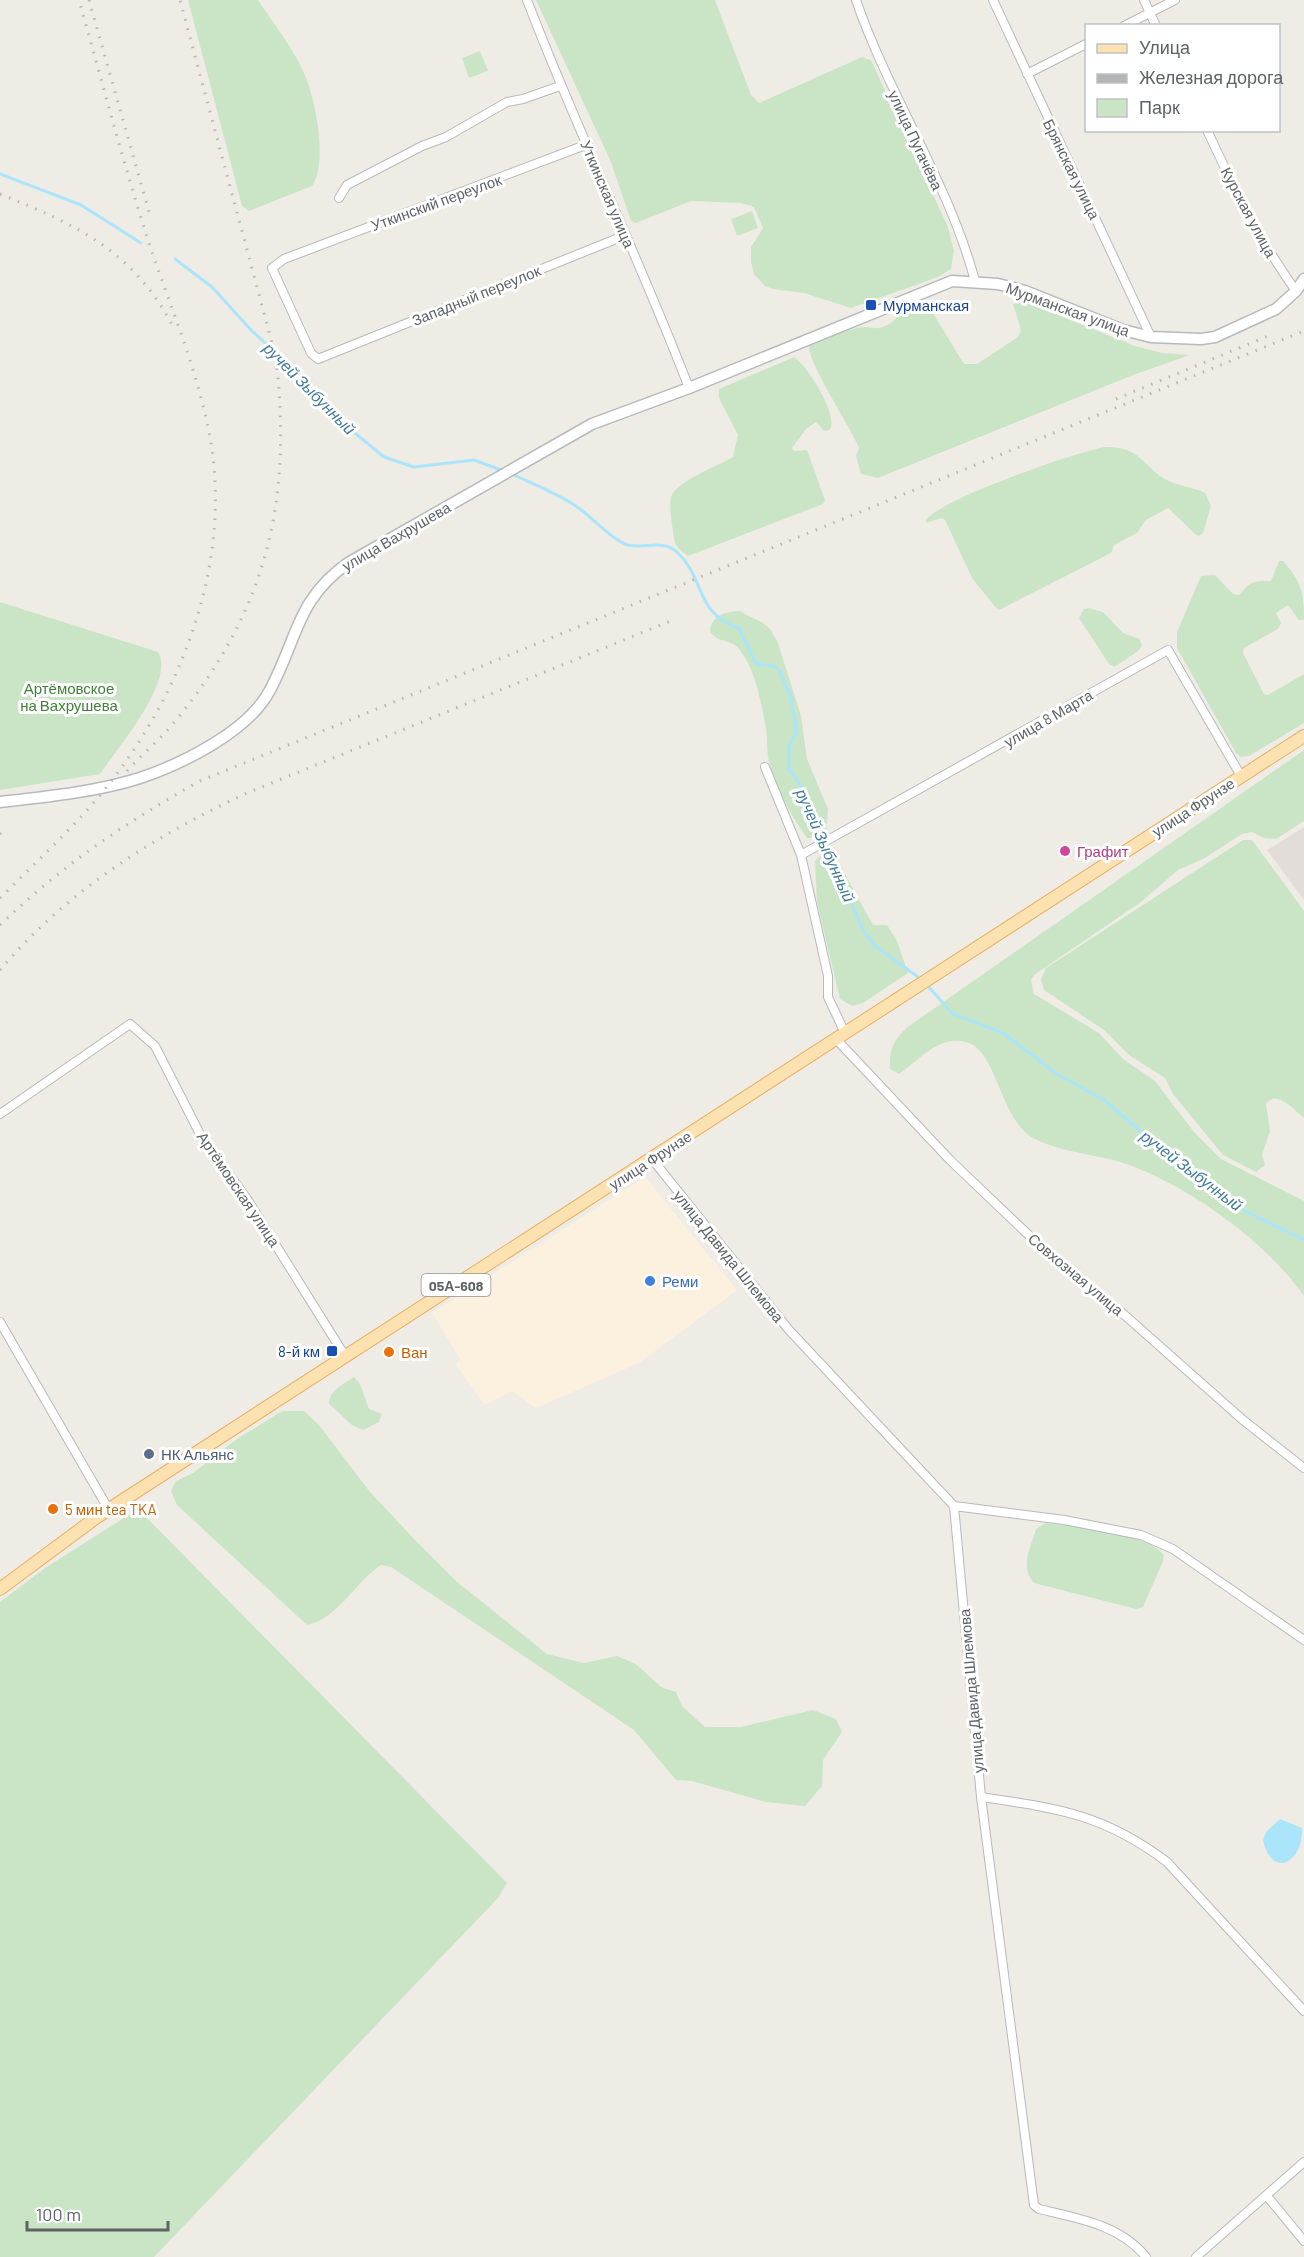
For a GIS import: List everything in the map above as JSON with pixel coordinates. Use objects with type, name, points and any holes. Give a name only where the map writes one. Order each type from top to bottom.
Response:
[{"type":"main road","name":"Мурманская улица","points":[[689,388],[952,281],[975,281],[1025,291],[1123,330],[1151,337],[1215,337],[1276,309],[1296,291],[1304,279]]},
{"type":"main road","name":"улица Вахрушева","points":[[0,802],[139,778],[218,740],[243,722],[269,693],[304,609],[328,578],[348,563],[592,424],[689,388]]},
{"type":"main road","name":"улица Фрунзе","points":[[0,1589],[109,1510],[1304,736]]},
{"type":"street","name":"Уткинская улица","points":[[527,0],[560,86],[588,144],[689,388]]},
{"type":"street","name":"улица Пугачёва","points":[[856,0],[872,46],[961,234],[975,281]]},
{"type":"street","name":"Брянская улица","points":[[993,0],[1151,337]]},
{"type":"street","points":[[1144,0],[1155,24]]},
{"type":"street","points":[[1128,24],[1174,0]]},
{"type":"street","points":[[1027,74],[1085,45]]},
{"type":"street","points":[[339,198],[347,185],[422,146],[446,137],[507,102],[560,86]]},
{"type":"street","name":"Курская улица","points":[[1208,132],[1244,207],[1275,262],[1296,291]]},
{"type":"street","name":"Уткинский переулок","points":[[326,357],[318,359],[311,353],[272,268],[284,259],[588,144]]},
{"type":"street","name":"Западный переулок","points":[[326,357],[395,326],[626,235]]},
{"type":"street","name":"улица 8 Марта","points":[[801,855],[1168,650],[1241,776]]},
{"type":"street","points":[[765,767],[801,855],[828,976],[828,997],[841,1036]]},
{"type":"street","name":"Артёмовская улица","points":[[0,1114],[130,1024],[155,1046],[201,1136],[247,1199],[345,1356]]},
{"type":"street","name":"Совхозная улица","points":[[841,1036],[950,1160],[1060,1265],[1120,1311],[1243,1420],[1304,1468]]},
{"type":"street","name":"улица Давида Шлемова","points":[[652,1159],[789,1330],[954,1506],[981,1797],[1034,2205],[1039,2209],[1091,2221],[1133,2241],[1146,2257]]},
{"type":"street","points":[[0,1322],[109,1510]]},
{"type":"street","points":[[954,1506],[1064,1520],[1141,1535],[1173,1549],[1304,1640]]},
{"type":"street","points":[[981,1797],[1053,1808],[1089,1817],[1144,1845],[1167,1862],[1304,2011]]},
{"type":"street","points":[[1196,2257],[1304,2162]]},
{"type":"street","points":[[1267,2196],[1304,2241]]},
{"type":"shaded area","points":[[1304,827],[1304,900],[1267,850]]},
{"type":"shaded area","points":[[645,1177],[737,1290],[639,1363],[536,1408],[512,1391],[485,1405],[456,1365],[460,1359],[432,1313]]},
{"type":"green space","points":[[188,0],[258,0],[284,38],[306,78],[317,117],[319,163],[317,176],[312,186],[249,211],[242,206]]},
{"type":"green space","points":[[536,0],[715,0],[751,95],[759,103],[862,57],[871,60],[948,227],[954,251],[951,269],[938,277],[851,308],[804,293],[765,286],[754,274],[751,262],[751,247],[763,228],[754,207],[741,203],[691,201],[636,223],[631,221],[611,162]]},
{"type":"green space","points":[[480,51],[488,71],[469,78],[462,58]]},
{"type":"green space","points":[[752,211],[758,228],[737,236],[731,219]]},
{"type":"green space","points":[[1023,301],[1135,346],[1162,353],[1190,355],[1133,375],[878,478],[861,474],[856,456],[859,448],[815,366],[809,346],[852,329],[880,328],[912,306],[928,305],[964,364],[977,364],[1018,337],[1021,330],[1013,304]]},
{"type":"green space","points":[[794,357],[820,391],[832,423],[830,430],[824,431],[816,422],[806,429],[792,448],[794,451],[807,450],[825,500],[823,504],[688,556],[679,548],[674,539],[670,511],[671,497],[681,485],[733,457],[738,435],[719,398],[719,389]]},
{"type":"green space","points":[[1105,447],[1127,450],[1141,458],[1169,481],[1205,493],[1211,506],[1203,533],[1199,536],[1195,534],[1168,508],[1146,520],[1137,533],[1114,545],[1111,553],[999,610],[972,578],[945,520],[941,518],[926,523],[926,520],[937,511],[956,500],[1040,467]]},
{"type":"green space","points":[[1279,561],[1283,561],[1294,575],[1301,589],[1304,620],[1299,620],[1288,605],[1276,613],[1281,623],[1278,629],[1244,648],[1243,653],[1264,694],[1268,695],[1304,674],[1304,723],[1249,756],[1241,757],[1236,753],[1177,648],[1177,632],[1201,576],[1215,575],[1233,594],[1239,595],[1252,583],[1271,581]]},
{"type":"green space","name":"Артёмовское на Вахрушева","points":[[0,602],[158,652],[161,664],[159,679],[152,696],[131,732],[100,774],[0,790]]},
{"type":"green space","points":[[1084,609],[1103,612],[1123,633],[1140,639],[1142,646],[1137,652],[1114,667],[1109,664],[1079,618]]},
{"type":"green space","points":[[739,611],[763,623],[770,629],[778,643],[801,716],[807,759],[828,809],[826,833],[819,838],[807,838],[790,812],[777,784],[769,760],[760,698],[746,658],[737,647],[717,638],[710,632],[716,618],[729,612]]},
{"type":"green space","points":[[1304,750],[1304,821],[1276,839],[1264,838],[1252,832],[1242,834],[1205,858],[1178,870],[1141,902],[1034,975],[1031,980],[1034,994],[1099,1033],[1123,1059],[1155,1081],[1194,1132],[1221,1159],[1304,1201],[1304,1296],[1270,1256],[1204,1203],[1156,1176],[1132,1166],[1047,1144],[1023,1130],[1006,1103],[985,1058],[977,1048],[966,1042],[956,1041],[938,1045],[899,1074],[890,1069],[890,1062],[894,1044],[909,1026]]},
{"type":"green space","points":[[1243,840],[1252,840],[1304,911],[1304,1118],[1280,1100],[1270,1100],[1266,1104],[1270,1131],[1262,1155],[1265,1165],[1256,1172],[1223,1155],[1173,1094],[1165,1078],[1129,1055],[1104,1030],[1044,990],[1041,979],[1046,968]]},
{"type":"green space","points":[[825,850],[834,854],[873,925],[887,925],[897,941],[908,973],[863,1003],[852,1006],[840,999],[817,902],[815,861]]},
{"type":"green space","points":[[354,1377],[360,1384],[369,1409],[382,1414],[379,1422],[363,1430],[352,1425],[329,1404],[334,1391]]},
{"type":"green space","points":[[282,1411],[304,1411],[319,1425],[370,1492],[456,1581],[547,1654],[584,1663],[617,1656],[636,1664],[661,1687],[676,1692],[682,1706],[705,1727],[741,1727],[813,1710],[836,1719],[842,1732],[823,1760],[822,1786],[805,1806],[766,1802],[692,1781],[676,1780],[634,1730],[391,1567],[381,1565],[371,1572],[337,1608],[318,1621],[307,1625],[177,1505],[171,1491],[176,1481],[193,1473],[237,1439]]},
{"type":"green space","points":[[138,1509],[507,1883],[498,1898],[154,2257],[0,2257],[0,1602],[45,1568]]},
{"type":"green space","points":[[1046,1523],[1109,1532],[1155,1547],[1164,1555],[1163,1561],[1143,1607],[1136,1609],[1034,1583],[1027,1570],[1028,1557],[1036,1529]]},
{"type":"water","points":[[1280,1819],[1302,1828],[1298,1850],[1287,1862],[1280,1863],[1273,1860],[1267,1853],[1263,1840],[1266,1832]]},
{"type":"waterway","name":"ручей Зыбунный","points":[[0,174],[81,205],[141,243]]},
{"type":"waterway","name":"ручей Зыбунный","points":[[175,259],[212,287],[251,330],[295,370],[333,415],[384,457],[414,467],[474,460],[504,471]]},
{"type":"waterway","name":"ручей Зыбунный","points":[[510,473],[576,506],[622,543],[672,548],[686,562],[714,614],[739,628],[756,664],[773,666],[779,670],[790,694],[796,726],[796,734],[789,745],[789,769],[805,792],[863,930],[874,945],[922,980]]},
{"type":"waterway","name":"ручей Зыбунный","points":[[926,984],[953,1014],[1003,1033],[1057,1074],[1104,1100],[1189,1172],[1245,1211],[1304,1240]]},
{"type":"railway","points":[[0,898],[96,800],[148,728],[169,689],[200,606],[210,563],[215,520],[215,476],[204,408],[190,360],[139,213],[79,0]]},
{"type":"railway","points":[[89,0],[151,219]]},
{"type":"railway","points":[[127,771],[177,719],[208,677],[233,635],[253,593],[267,550],[276,505],[280,459],[280,410],[276,358],[180,0]]},
{"type":"railway","points":[[0,194],[55,218],[102,244],[141,280],[159,303],[175,330]]},
{"type":"railway","points":[[0,925],[47,883],[95,846],[200,781],[1304,331]]},
{"type":"railway","points":[[1116,399],[1268,336]]},
{"type":"railway","points":[[0,970],[26,941],[83,891],[146,847],[212,810],[247,793],[673,620]]},
{"type":"place","name":"Мурманская","points":[[871,305]]},
{"type":"place","name":"Графит","points":[[1065,851]]},
{"type":"place","name":"Реми","points":[[650,1281]]},
{"type":"place","name":"8-й км","points":[[332,1351]]},
{"type":"place","name":"Ван","points":[[389,1352]]},
{"type":"place","name":"НК Альянс","points":[[149,1454]]},
{"type":"place","name":"5 мин tea TKA","points":[[53,1509]]}]
